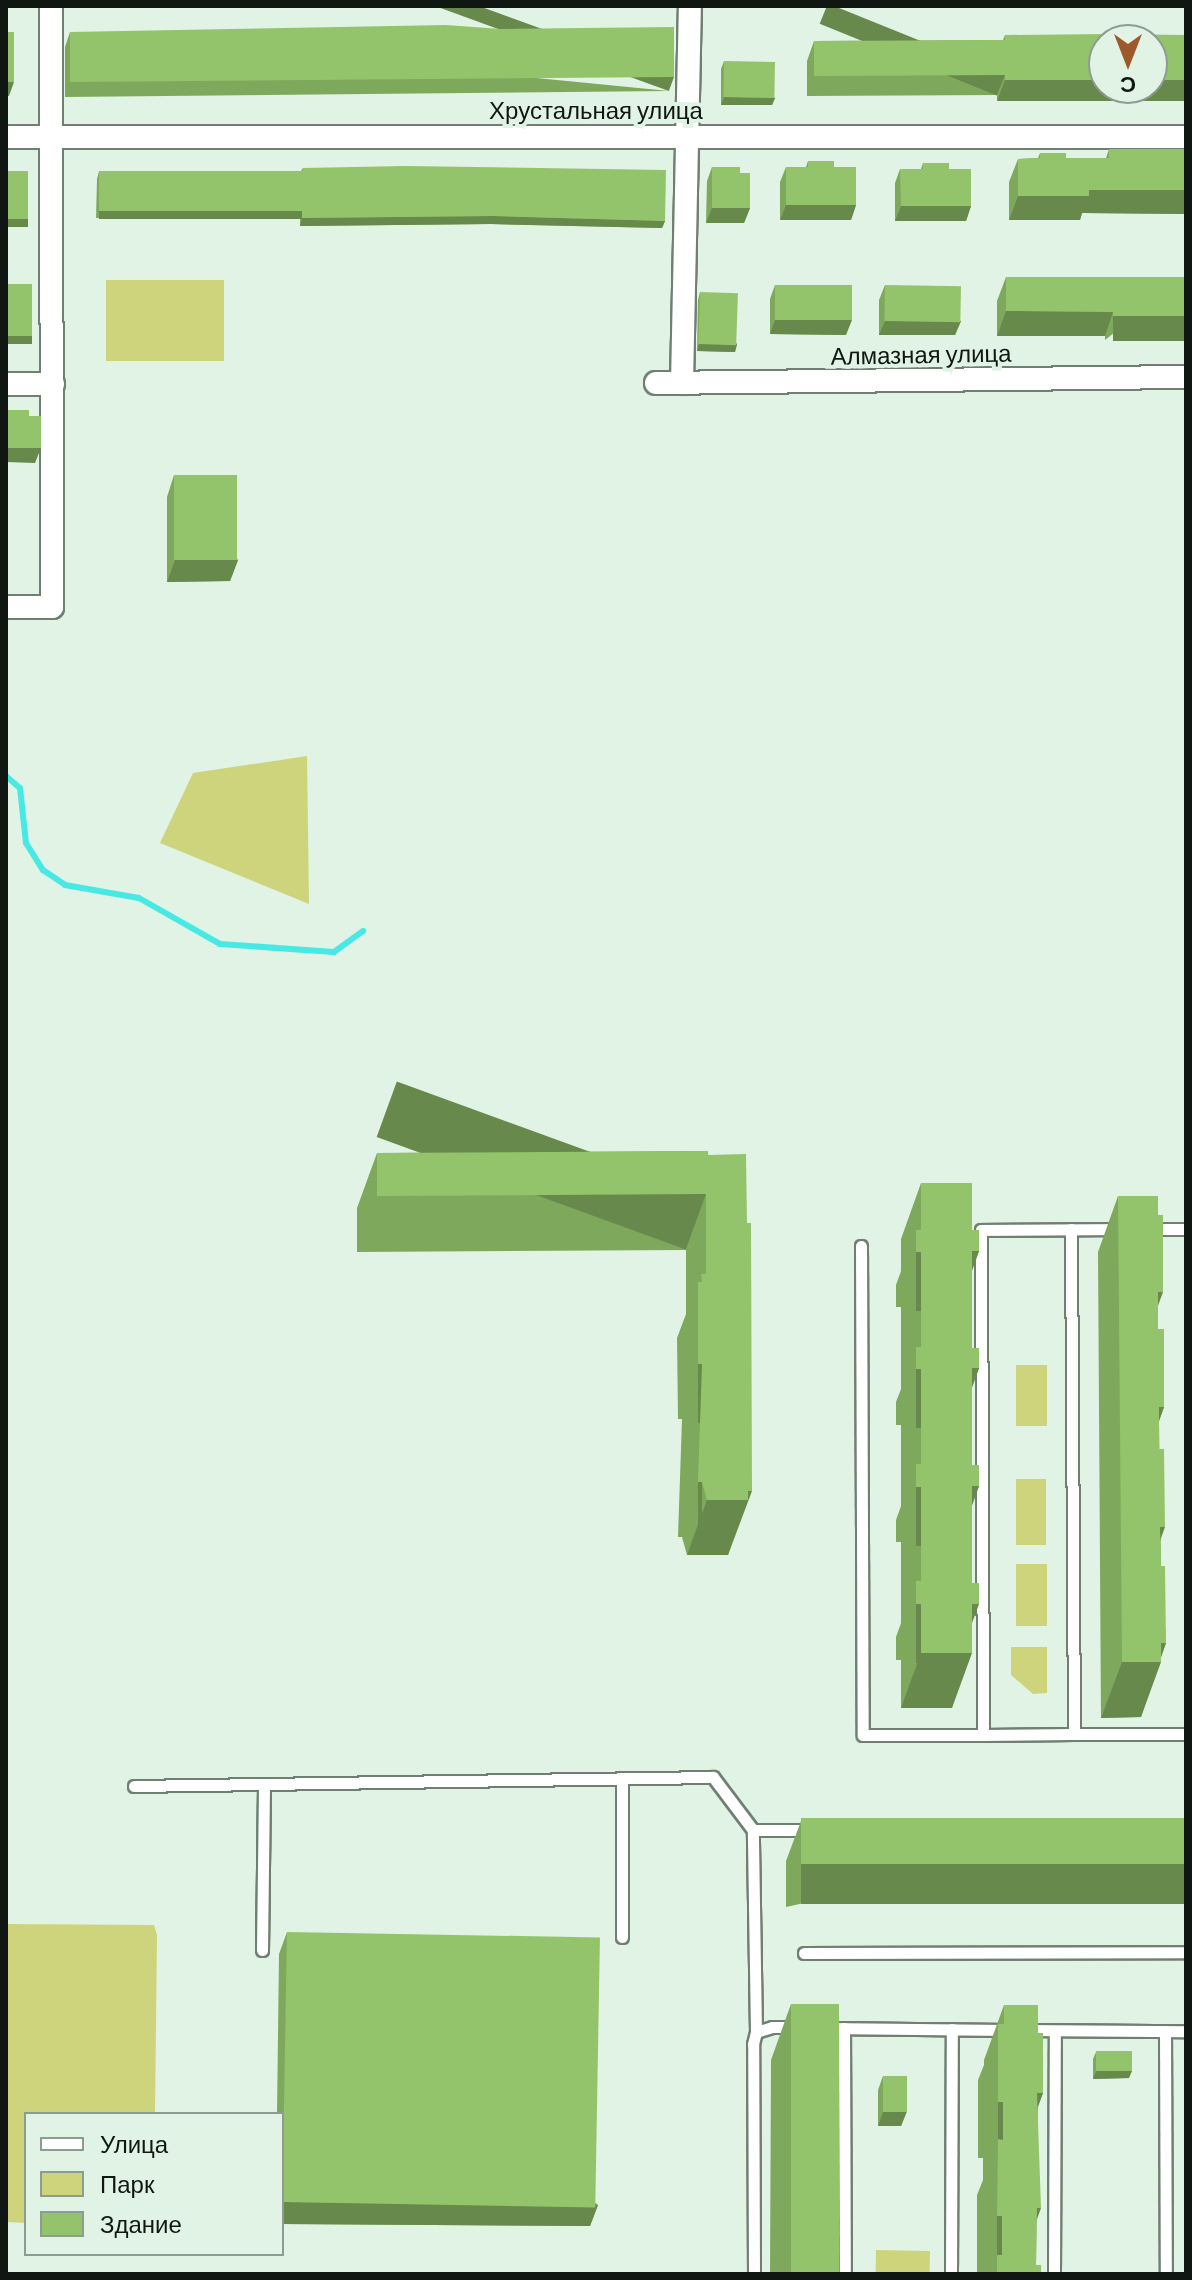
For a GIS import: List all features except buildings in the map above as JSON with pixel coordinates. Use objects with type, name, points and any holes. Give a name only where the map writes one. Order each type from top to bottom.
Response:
[{"type":"street","points":[[6,607],[52,607],[51,6]]},
{"type":"street","points":[[682,383],[690,6]]},
{"type":"street","name":"Хрустальная улица","points":[[6,137],[1186,137]]},
{"type":"street","name":"Алмазная улица","points":[[656,383],[1186,377]]},
{"type":"street","points":[[6,384],[53,384]]},
{"type":"lane","points":[[1071,1229],[1074,1734]]},
{"type":"lane","points":[[983,1735],[981,1230],[1129,1229]]},
{"type":"lane","points":[[1143,1229],[1186,1229]]},
{"type":"lane","points":[[861,1246],[863,1735],[1186,1734]]},
{"type":"lane","points":[[134,1786],[713,1777],[753,1830],[756,2032],[753,2044],[754,2274]]},
{"type":"lane","points":[[622,1778],[622,1937]]},
{"type":"lane","points":[[262,1950],[264,1784]]},
{"type":"lane","points":[[753,1830],[833,1830]]},
{"type":"lane","points":[[804,1953],[1186,1952]]},
{"type":"lane","points":[[756,2032],[772,2027],[1186,2031]]},
{"type":"lane","points":[[844,2028],[845,2274]]},
{"type":"lane","points":[[951,2274],[952,2029]]},
{"type":"lane","points":[[1054,2274],[1055,2031]]},
{"type":"lane","points":[[1165,2031],[1166,2274]]},
{"type":"green space","points":[[106,280],[224,280],[224,361],[106,361]]},
{"type":"green space","points":[[307,756],[309,904],[160,843],[193,773]]},
{"type":"green space","points":[[1016,1365],[1047,1365],[1047,1426],[1016,1426]]},
{"type":"green space","points":[[1016,1479],[1046,1479],[1046,1545],[1016,1545]]},
{"type":"green space","points":[[1016,1564],[1047,1564],[1047,1626],[1016,1626]]},
{"type":"green space","points":[[1011,1647],[1047,1647],[1047,1693],[1033,1694],[1011,1675]]},
{"type":"green space","points":[[6,1924],[154,1925],[157,1935],[155,2112],[24,2112],[24,2223],[6,2222]]},
{"type":"green space","points":[[876,2250],[930,2251],[930,2274],[876,2274]]},
{"type":"waterway","points":[[6,776],[20,788],[26,843],[43,870],[65,885],[139,898],[220,944],[334,952],[363,931]]}]
